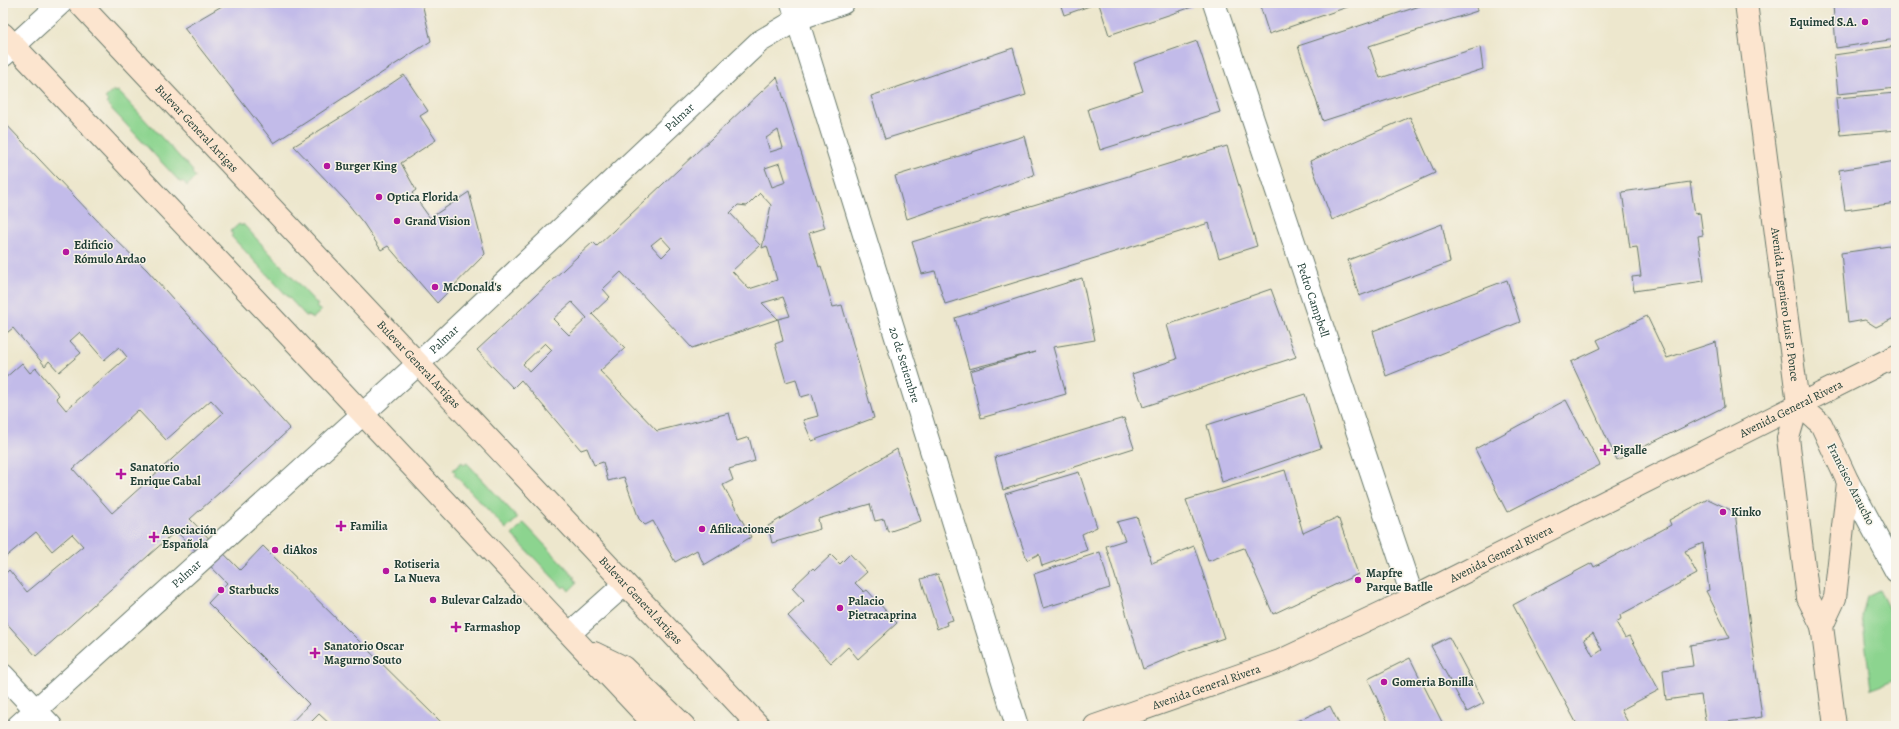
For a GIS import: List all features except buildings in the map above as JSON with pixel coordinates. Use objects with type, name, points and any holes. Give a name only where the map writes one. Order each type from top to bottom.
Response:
[{"type":"main road","name":"Bulevar General Artigas","points":[[79,3],[759,726]]},
{"type":"main road","name":"Avenida Ingeniero Luis P. Ponce","points":[[1746,3],[1798,404],[1788,438],[1808,598],[1822,626],[1835,726]]},
{"type":"main road","points":[[7,45],[273,317],[656,726]]},
{"type":"main road","name":"Avenida General Rivera","points":[[1095,726],[1280,661],[1413,598],[1896,356]]},
{"type":"main road","name":"Francisco Araucho","points":[[1798,404],[1821,424],[1848,482]]},
{"type":"main road","points":[[1822,626],[1835,598],[1848,482]]},
{"type":"main road","points":[[577,641],[623,667],[684,726]]},
{"type":"street","points":[[7,45],[61,3]]},
{"type":"street","name":"Palmar","points":[[18,726],[419,363],[759,42],[795,11],[843,3]]},
{"type":"street","name":"Pedro Campbell","points":[[1214,3],[1413,598]]},
{"type":"street","name":"20 de Setiembre","points":[[795,11],[1017,726]]},
{"type":"street","name":"Francisco Araucho","points":[[1848,482],[1896,571]]},
{"type":"street","points":[[577,641],[625,584]]},
{"type":"street","points":[[3,675],[51,726]]},
{"type":"green space","points":[[114,90],[116,92],[118,91],[193,171],[192,173],[196,177],[187,186],[183,181],[181,183],[106,103],[108,101],[105,98]]},
{"type":"green space","points":[[239,224],[242,226],[243,224],[318,305],[316,307],[321,311],[312,319],[308,315],[306,316],[231,236],[233,234],[230,232]]},
{"type":"green space","points":[[462,462],[464,465],[467,463],[518,518],[506,529],[454,474],[456,473],[453,470]]},
{"type":"green space","points":[[524,523],[575,577],[574,578],[577,583],[569,591],[565,586],[563,588],[512,535]]},
{"type":"green space","points":[[1879,590],[1896,623],[1896,680],[1871,689],[1862,616],[1867,596]]},
{"type":"place","name":"Equimed S.A.","points":[[1865,22]]},
{"type":"place","name":"Burger King","points":[[327,166]]},
{"type":"place","name":"Optica Florida","points":[[379,197]]},
{"type":"place","name":"Grand Vision","points":[[397,221]]},
{"type":"place","name":"Edificio Rómulo Ardao","points":[[66,252]]},
{"type":"place","name":"McDonald's","points":[[435,287]]},
{"type":"place","name":"Pigalle","points":[[1605,450]]},
{"type":"place","name":"Sanatorio Enrique Cabal","points":[[121,474]]},
{"type":"place","name":"Kinko","points":[[1723,512]]},
{"type":"place","name":"Familia","points":[[341,526]]},
{"type":"place","name":"Afilicaciones","points":[[702,529]]},
{"type":"place","name":"Asociación Española","points":[[154,537]]},
{"type":"place","name":"diAkos","points":[[275,550]]},
{"type":"place","name":"Rotiseria La Nueva","points":[[386,571]]},
{"type":"place","name":"Mapfre Parque Batlle","points":[[1358,580]]},
{"type":"place","name":"Starbucks","points":[[221,590]]},
{"type":"place","name":"Bulevar Calzado","points":[[433,600]]},
{"type":"place","name":"Palacio Pietracaprina","points":[[840,608]]},
{"type":"place","name":"Farmashop","points":[[456,627]]},
{"type":"place","name":"Sanatorio Oscar Magurno Souto","points":[[315,653]]},
{"type":"place","name":"Gomeria Bonilla","points":[[1384,682]]}]
